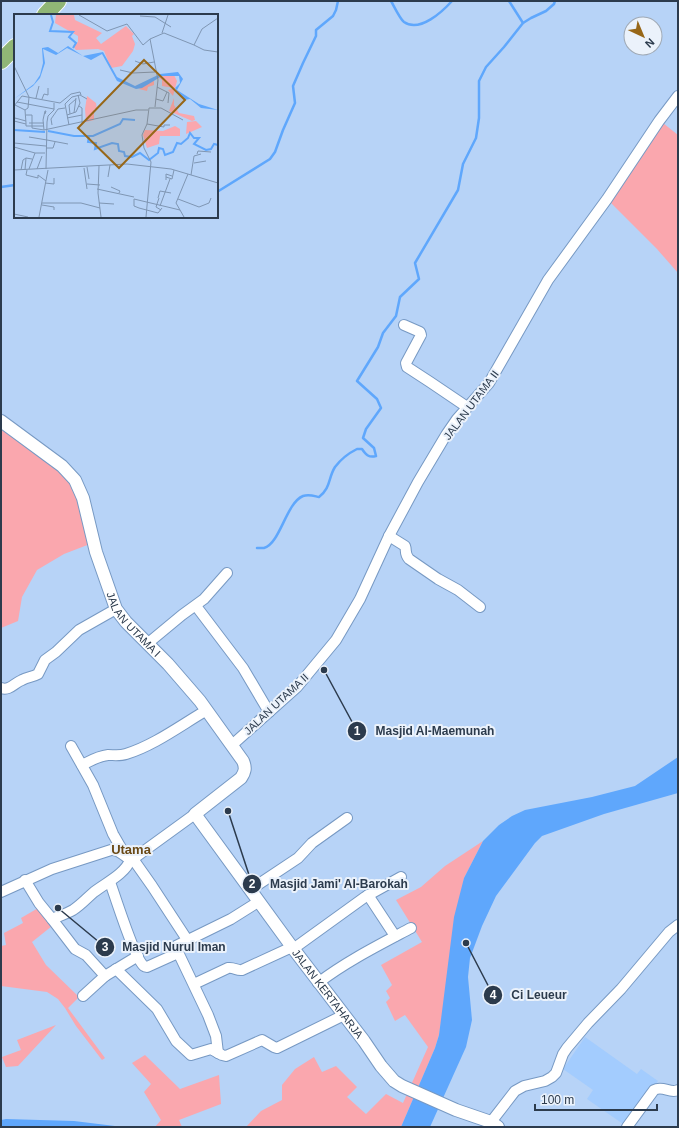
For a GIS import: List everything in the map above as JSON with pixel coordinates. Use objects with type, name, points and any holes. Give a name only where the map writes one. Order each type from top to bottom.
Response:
[{"type":"highway","points":[[46,14],[58,1]]},
{"type":"highway","points":[[1,61],[14,48]]},
{"type":"street","name":"JALAN UTAMA II","points":[[232,744],[304,680],[336,640],[362,596],[418,482],[446,435],[457,419],[489,384],[548,280],[607,199],[659,121],[678,96]]},
{"type":"street","points":[[404,325],[420,332],[421,335],[408,358],[406,366],[467,408]]},
{"type":"street","name":"JALAN UTAMA I","points":[[1,420],[62,466],[75,480],[83,498],[96,552],[116,609],[126,622],[168,664],[207,710],[232,744],[245,765],[245,772],[238,780],[195,814]]},
{"type":"street","points":[[390,537],[403,545],[406,549],[405,554],[409,559],[438,579],[458,590],[480,607]]},
{"type":"street","points":[[147,644],[204,599],[227,573]]},
{"type":"street","points":[[196,606],[243,668],[269,712]]},
{"type":"street","points":[[1,688],[9,688],[22,680],[38,674],[45,660],[56,652],[79,630],[116,609]]},
{"type":"street","points":[[82,765],[99,757],[127,754],[153,742],[207,710]]},
{"type":"street","points":[[71,746],[92,785],[113,834],[121,848],[152,886],[188,941]]},
{"type":"street","points":[[52,919],[73,910],[97,890],[117,877],[128,866],[129,858],[195,814]]},
{"type":"street","name":"JALAN KERTAHARJA","points":[[195,814],[318,983],[394,1081],[456,1110],[494,1125]]},
{"type":"street","points":[[250,890],[298,858],[312,843],[347,818]]},
{"type":"street","points":[[1,892],[52,869],[111,850],[117,850],[129,858]]},
{"type":"street","points":[[194,984],[228,968],[242,970],[292,948],[368,895],[401,877]]},
{"type":"street","points":[[25,880],[39,902],[75,950],[86,955],[105,976]]},
{"type":"street","points":[[110,882],[125,928],[144,966],[148,967],[178,953]]},
{"type":"street","points":[[368,895],[396,936]]},
{"type":"street","points":[[218,1053],[215,1033],[176,946],[231,919],[258,902]]},
{"type":"street","points":[[494,1125],[515,1091],[524,1086],[545,1081],[556,1073],[563,1054],[567,1048],[588,1023],[621,989],[669,932],[678,925]]},
{"type":"street","points":[[318,983],[345,964],[411,928]]},
{"type":"street","points":[[83,996],[105,976],[127,961],[138,956]]},
{"type":"street","points":[[116,969],[155,1007],[176,1041],[191,1055],[211,1049],[222,1055],[228,1055],[261,1040],[277,1048],[344,1015]]},
{"type":"street","points":[[627,1127],[654,1090],[659,1088],[665,1088],[672,1092],[678,1090]]},
{"type":"shaded area","points":[[663,123],[678,135],[678,273],[657,249],[609,201]]},
{"type":"shaded area","points":[[1,425],[66,477],[75,491],[90,544],[64,554],[37,570],[22,597],[18,621],[1,628]]},
{"type":"shaded area","points":[[483,841],[464,878],[439,1035],[435,1048],[401,1127],[246,1127],[261,1111],[282,1100],[282,1085],[295,1069],[314,1057],[322,1072],[336,1066],[357,1087],[347,1097],[366,1114],[386,1094],[403,1103],[428,1047],[405,1015],[395,1021],[386,1002],[390,998],[386,991],[392,985],[381,965],[422,942],[396,900],[421,887],[445,866]]},
{"type":"shaded area","points":[[40,907],[52,926],[32,942],[46,965],[79,997],[68,1008],[105,1058],[102,1060],[58,999],[47,992],[1,986],[1,946],[6,945],[4,933],[23,923],[21,918]]},
{"type":"shaded area","points":[[56,1025],[18,1066],[6,1067],[2,1057],[21,1050],[17,1040]]},
{"type":"shaded area","points":[[585,1037],[637,1074],[641,1069],[658,1081],[626,1126],[587,1099],[593,1090],[563,1069]]},
{"type":"shaded area","points":[[145,1055],[180,1089],[219,1075],[221,1104],[179,1120],[182,1127],[155,1127],[161,1120],[144,1092],[151,1084],[132,1063]]},
{"type":"water","points":[[678,757],[678,793],[604,814],[542,836],[535,843],[496,896],[482,926],[470,958],[468,977],[472,1020],[466,1047],[430,1127],[401,1127],[435,1048],[439,1035],[454,917],[464,878],[483,841],[499,825],[512,816],[525,810],[592,797],[635,786]]},
{"type":"water","points":[[1,1120],[74,1121],[123,1127],[1,1127]]},
{"type":"waterway","points":[[218,191],[270,159],[275,152],[295,103],[293,86],[316,36],[316,30],[333,16],[338,1]]},
{"type":"waterway","points":[[391,1],[402,20],[410,25],[424,23],[437,15],[452,1]]},
{"type":"waterway","points":[[509,1],[523,23]]},
{"type":"waterway","points":[[257,548],[264,548],[270,545],[279,532],[287,514],[297,500],[305,495],[319,497],[323,494],[335,467],[345,456],[357,449],[362,449],[370,456],[376,456],[374,448],[363,438],[366,429],[381,408],[377,399],[357,381],[378,347],[383,333],[396,316],[400,297],[419,279],[415,263],[458,190],[463,164],[476,138],[479,118],[479,81],[486,67],[523,23],[546,11],[554,4],[555,1]]},
{"type":"waterway","points":[[1,187],[14,185]]},
{"type":"place","name":"Masjid Al-Maemunah","points":[[324,670]]},
{"type":"place","name":"Masjid Jami' Al-Barokah","points":[[228,811]]},
{"type":"place","name":"Masjid Nurul Iman","points":[[58,908]]},
{"type":"place","name":"Ci Leueur","points":[[466,943]]},
{"type":"district","name":"Utama","points":[[131,849]]}]
